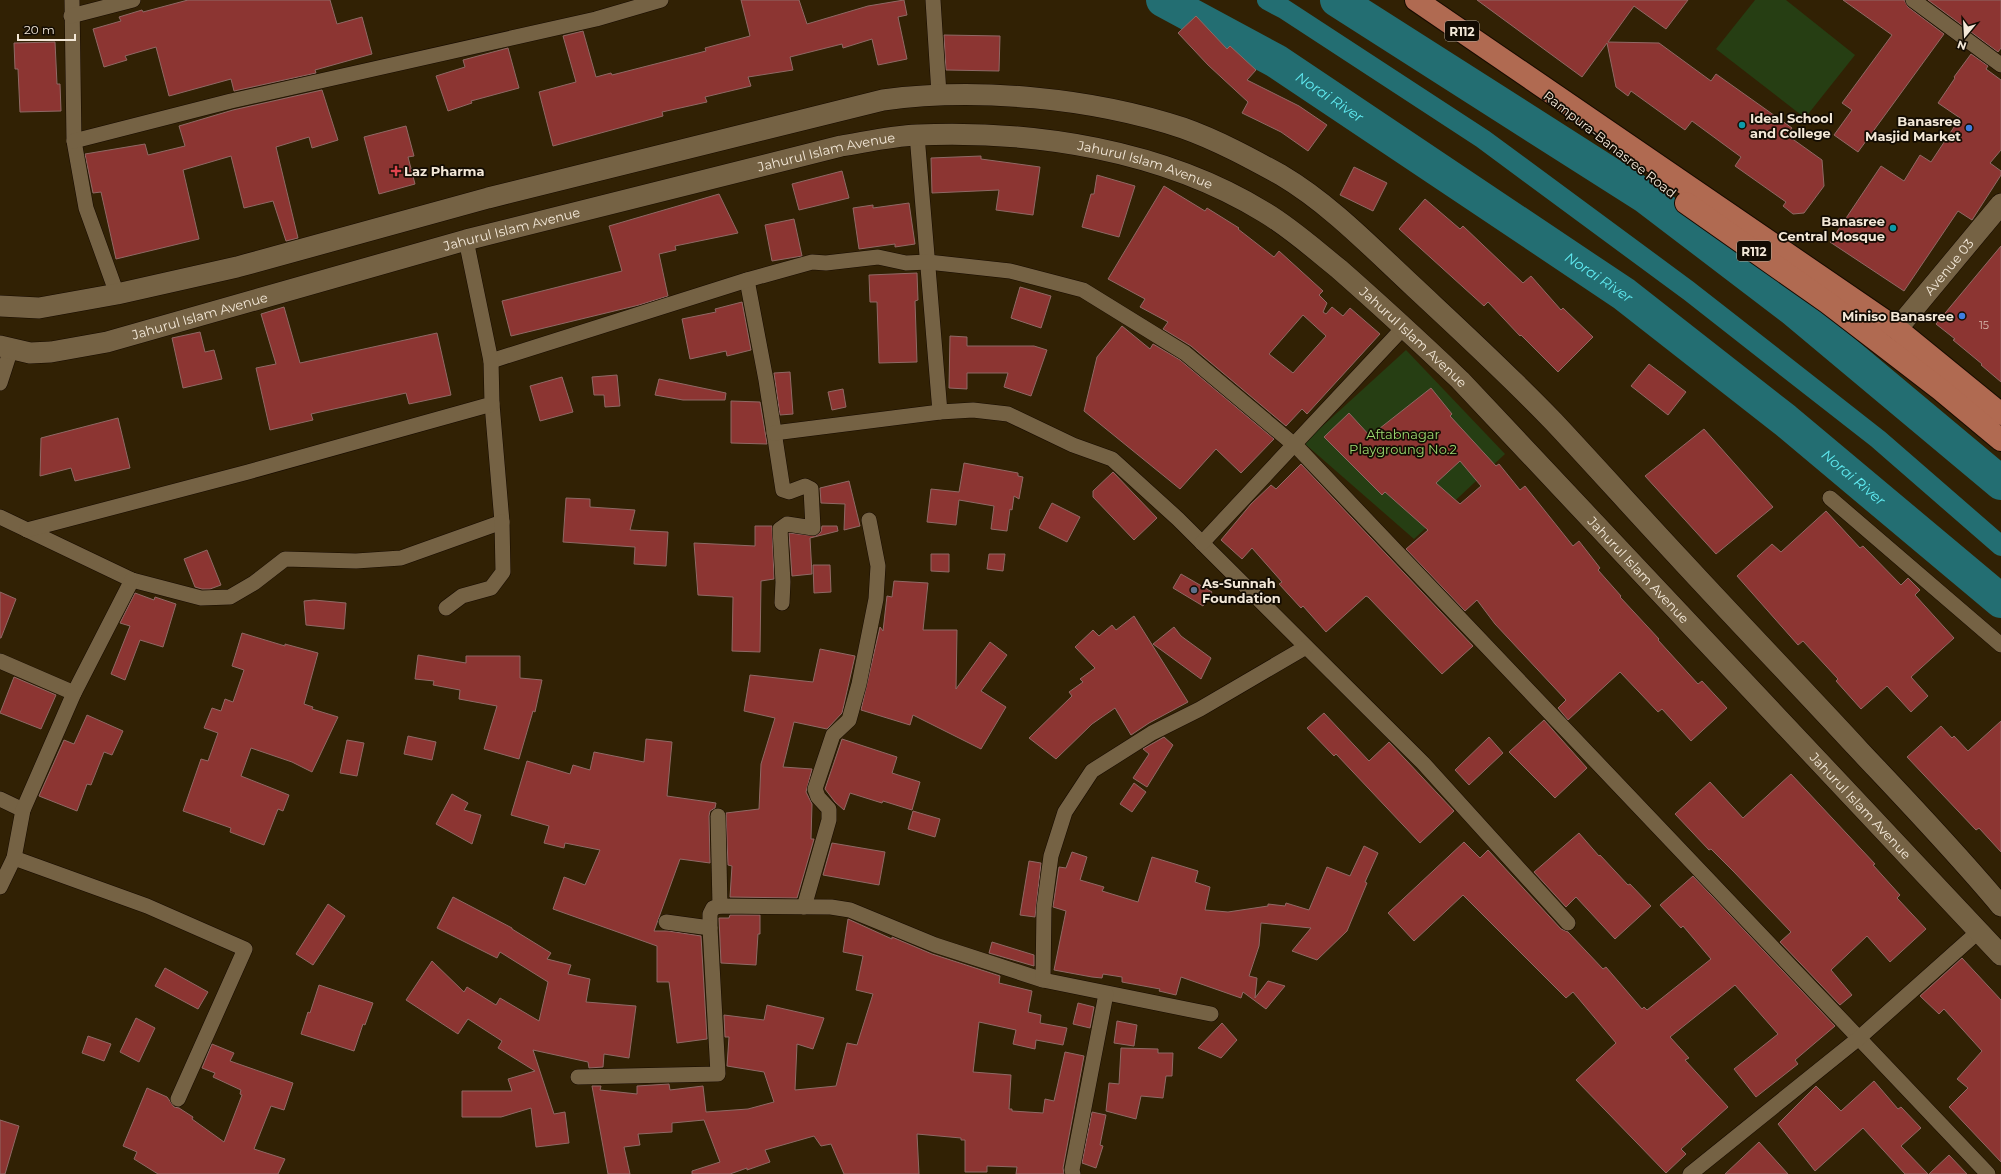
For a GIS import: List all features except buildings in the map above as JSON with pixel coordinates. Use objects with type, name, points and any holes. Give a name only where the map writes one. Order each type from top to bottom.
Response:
[{"type":"main road","name":"Rampura-Banasree Road","points":[[1416,0],[1897,330],[2001,414]]},
{"type":"main road","name":"Rampura-Banasree Road","points":[[1508,62],[1644,173],[1828,303],[1941,390],[2001,440]]},
{"type":"street","points":[[72,0],[71,16],[74,141],[86,208],[117,294]]},
{"type":"street","points":[[71,16],[133,0]]},
{"type":"street","points":[[74,141],[231,101],[596,19],[661,0]]},
{"type":"street","points":[[933,0],[939,94]]},
{"type":"street","points":[[1913,0],[2001,65]]},
{"type":"street","points":[[0,306],[39,308],[117,294],[237,267],[488,198],[883,100],[939,94],[1006,96],[1053,101],[1110,110],[1149,119],[1184,129],[1215,141],[1285,178],[1316,200],[1369,245],[1460,330],[1553,421],[1712,594],[1961,857],[2001,906],[1980,931],[1859,1038],[1690,1174]]},
{"type":"street","points":[[917,134],[940,412]]},
{"type":"street","name":"Jahurul Islam Avenue","points":[[6,347],[30,353],[51,352],[107,342],[466,240],[841,146],[891,137],[917,134],[986,136],[1043,140],[1092,147],[1180,170],[1238,197],[1299,236],[1404,326],[1460,380],[2001,955]]},
{"type":"street","name":"Avenue 03","points":[[1897,330],[1998,215]]},
{"type":"street","points":[[446,608],[462,596],[491,588],[503,572],[502,522],[492,404],[491,361],[466,240]]},
{"type":"street","points":[[491,361],[747,280],[812,262],[826,263],[878,257],[906,262],[928,262],[1010,270],[1083,290],[1186,353],[1294,444],[1988,1174]]},
{"type":"street","points":[[747,280],[783,490],[789,492],[808,486],[811,490],[813,528],[808,529],[787,524],[780,529],[783,582],[782,603]]},
{"type":"street","points":[[1202,543],[1404,326]]},
{"type":"street","points":[[0,383],[6,347]]},
{"type":"street","points":[[27,530],[248,472],[492,404]]},
{"type":"street","points":[[774,432],[940,412],[973,410],[1008,414],[1073,445],[1112,459],[1178,519],[1422,763],[1568,923]]},
{"type":"street","points":[[1830,498],[2001,645]]},
{"type":"street","points":[[0,517],[132,580],[201,598],[230,597],[254,583],[285,559],[356,561],[402,558],[502,522]]},
{"type":"street","points":[[804,907],[829,820],[829,809],[818,797],[815,789],[833,736],[849,720],[859,684],[876,599],[878,566],[870,520]]},
{"type":"street","points":[[0,887],[14,858],[23,810],[74,693],[132,580]]},
{"type":"street","points":[[1042,980],[1044,908],[1051,856],[1065,812],[1092,771],[1152,733],[1200,709],[1306,647]]},
{"type":"street","points":[[0,661],[74,693]]},
{"type":"street","points":[[0,799],[23,810]]},
{"type":"street","points":[[718,816],[720,906]]},
{"type":"street","points":[[14,858],[147,906],[245,949],[178,1099]]},
{"type":"street","points":[[578,1077],[718,1074],[710,914],[713,908],[720,906],[831,907],[850,910],[936,945],[1042,980],[1211,1014]]},
{"type":"street","points":[[666,922],[710,928]]},
{"type":"street","points":[[1073,1174],[1072,1170],[1106,994]]},
{"type":"green space","points":[[1755,0],[1786,0],[1855,55],[1805,118],[1716,49]]},
{"type":"green space","name":"Aftabnagar Playgroung No.2","points":[[1406,350],[1505,454],[1414,539],[1304,443]]},
{"type":"waterway","name":"Norai River","points":[[1163,0],[1276,61],[1624,294],[1785,420],[2001,601]]},
{"type":"waterway","name":"Norai River","points":[[1267,0],[1284,9],[1483,139],[1689,291],[1878,439],[2001,546]]},
{"type":"waterway","name":"Norai River","points":[[1337,0],[1646,197],[1793,309],[2001,483]]},
{"type":"place","name":"Ideal School and College","points":[[1742,125]]},
{"type":"place","name":"Banasree Masjid Market","points":[[1969,128]]},
{"type":"place","name":"Laz Pharma","points":[[396,171]]},
{"type":"place","name":"Banasree Central Mosque","points":[[1893,228]]},
{"type":"place","name":"Miniso Banasree","points":[[1962,316]]},
{"type":"place","name":"As-Sunnah Foundation","points":[[1194,590]]}]
